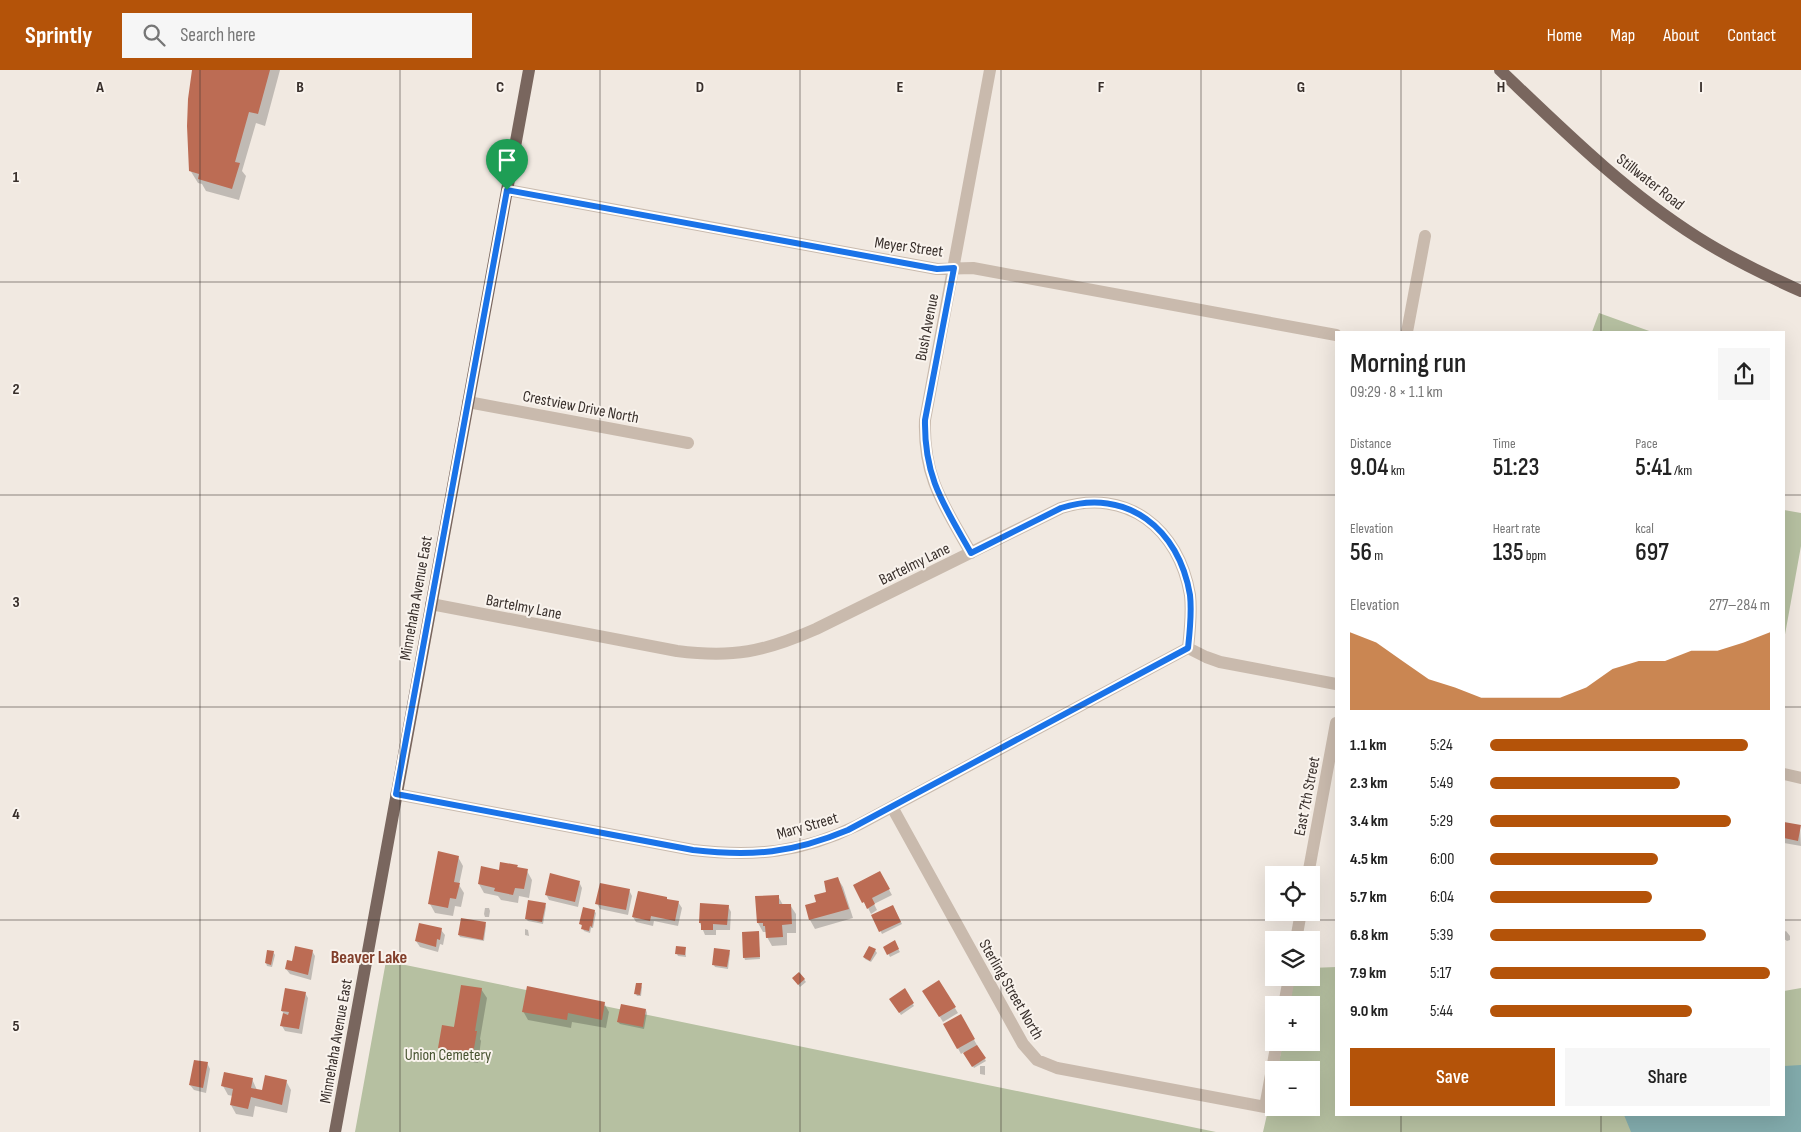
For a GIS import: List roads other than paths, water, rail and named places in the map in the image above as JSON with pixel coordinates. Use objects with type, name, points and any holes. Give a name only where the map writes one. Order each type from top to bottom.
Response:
[{"type":"main road","name":"Minnehaha Avenue East","points":[[335,1132],[529,70]]},
{"type":"main road","name":"Stillwater Road","points":[[1500,70],[1561,128],[1634,192],[1696,237],[1767,276],[1801,291]]},
{"type":"street","name":"Bush Avenue","points":[[971,553],[934,485],[928,464],[925,420],[990,70]]},
{"type":"street","name":"Meyer Street","points":[[507,190],[937,269],[973,268],[1335,335]]},
{"type":"street","points":[[1407,331],[1425,236]]},
{"type":"street","name":"Crestview Drive North","points":[[468,402],[688,442]]},
{"type":"street","name":"Bartelmy Lane","points":[[431,604],[677,651],[704,654],[732,654],[759,650],[786,643],[1061,508],[1076,503],[1093,501],[1109,502],[1140,514],[1164,536],[1182,566],[1187,582],[1191,610],[1188,648]]},
{"type":"street","points":[[1188,648],[1220,662],[1335,684]]},
{"type":"street","name":"Mary Street","points":[[396,794],[693,850],[725,854],[758,854],[791,849],[848,830],[1188,648]]},
{"type":"street","name":"East 7th Street","points":[[1310,866],[1335,728]]},
{"type":"street","points":[[1785,774],[1801,778]]},
{"type":"street","name":"Sterling Street North","points":[[892,806],[1022,1044],[1037,1060],[1057,1068],[1265,1108],[1275,1051]]},
{"type":"water","points":[[1801,1065],[1801,1132],[1631,1132],[1624,1116],[1785,1116],[1785,1066]]},
{"type":"district","name":"Beaver Lake","points":[[369,957]]},
{"type":"park label","name":"Union Cemetery","points":[[448,1054]]}]
